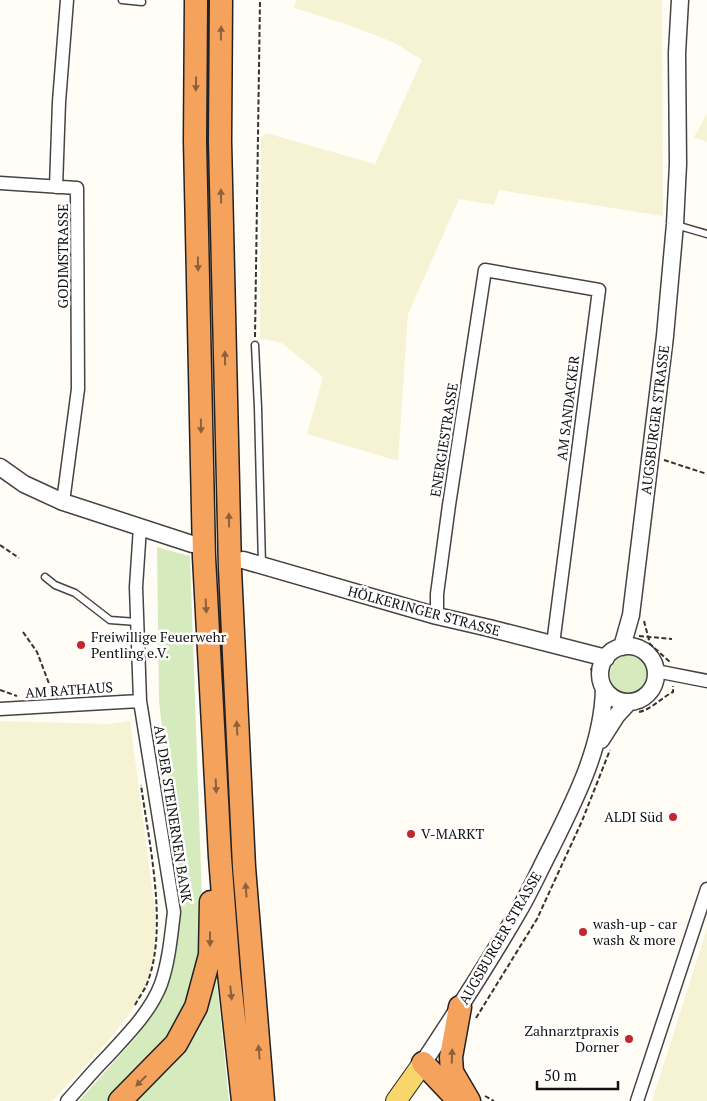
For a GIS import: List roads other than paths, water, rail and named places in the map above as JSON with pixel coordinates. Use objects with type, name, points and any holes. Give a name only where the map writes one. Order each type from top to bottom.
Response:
[{"type":"highway","points":[[196,0],[195,141],[204,558],[220,857],[229,973],[243,1101]]},
{"type":"highway","points":[[221,0],[220,141],[230,579],[244,867],[263,1101]]},
{"type":"highway","points":[[120,1101],[176,1044],[196,1007],[210,955],[213,874],[220,857]]},
{"type":"highway","points":[[466,1016],[451,1057],[452,1072],[475,1097]]},
{"type":"highway","points":[[423,1063],[459,1101]]},
{"type":"main road","points":[[396,1101],[423,1063]]},
{"type":"street","name":"GODIMSTRASSE","points":[[63,502],[78,389],[77,188],[56,187],[59,102],[67,0]]},
{"type":"street","name":"AUGSBURGER STRASSE","points":[[622,647],[631,615],[665,336],[675,224],[678,164],[677,53],[680,0]]},
{"type":"street","points":[[0,182],[56,187]]},
{"type":"street","name":"ENERGIESTRASSE","points":[[437,616],[437,594],[449,505],[486,270]]},
{"type":"street","name":"AM SANDACKER","points":[[486,270],[599,290],[553,644]]},
{"type":"street","points":[[0,467],[24,484],[63,502],[192,544]]},
{"type":"street","name":"AN DER STEINERNEN BANK","points":[[67,1101],[132,1030],[148,1009],[160,986],[168,955],[174,912],[140,700],[136,587],[140,527]]},
{"type":"street","name":"HÖLKERINGER STRASSE","points":[[243,560],[437,616],[606,658]]},
{"type":"street","name":"AUGSBURGER STRASSE","points":[[631,615],[639,636],[644,643]]},
{"type":"street","points":[[644,643],[648,655],[654,662],[656,680],[646,696],[638,700],[632,708],[615,698],[604,688],[601,672],[610,653],[622,647],[636,647],[644,643]]},
{"type":"street","points":[[656,671],[707,681]]},
{"type":"street","name":"AUGSBURGER STRASSE","points":[[423,1063],[466,1016],[568,815],[593,753],[604,710],[604,688]]},
{"type":"street","name":"AM RATHAUS","points":[[0,709],[140,700]]},
{"type":"street","name":"AUGSBURGER STRASSE","points":[[593,753],[617,714],[632,708]]},
{"type":"street","points":[[638,1101],[707,889]]},
{"type":"lane","points":[[122,0],[142,2]]},
{"type":"lane","points":[[675,224],[707,234]]},
{"type":"lane","points":[[255,345],[262,566]]},
{"type":"lane","points":[[46,577],[55,585],[75,593],[110,620],[137,622]]},
{"type":"place","name":"Freiwillige Feuerwehr Pentling e.V.","points":[[81,645]]},
{"type":"place","name":"ALDI Süd","points":[[673,817]]},
{"type":"place","name":"V-MARKT","points":[[411,834]]},
{"type":"place","name":"wash-up - car wash & more","points":[[583,932]]},
{"type":"place","name":"Zahnarztpraxis Dorner","points":[[629,1039]]}]
